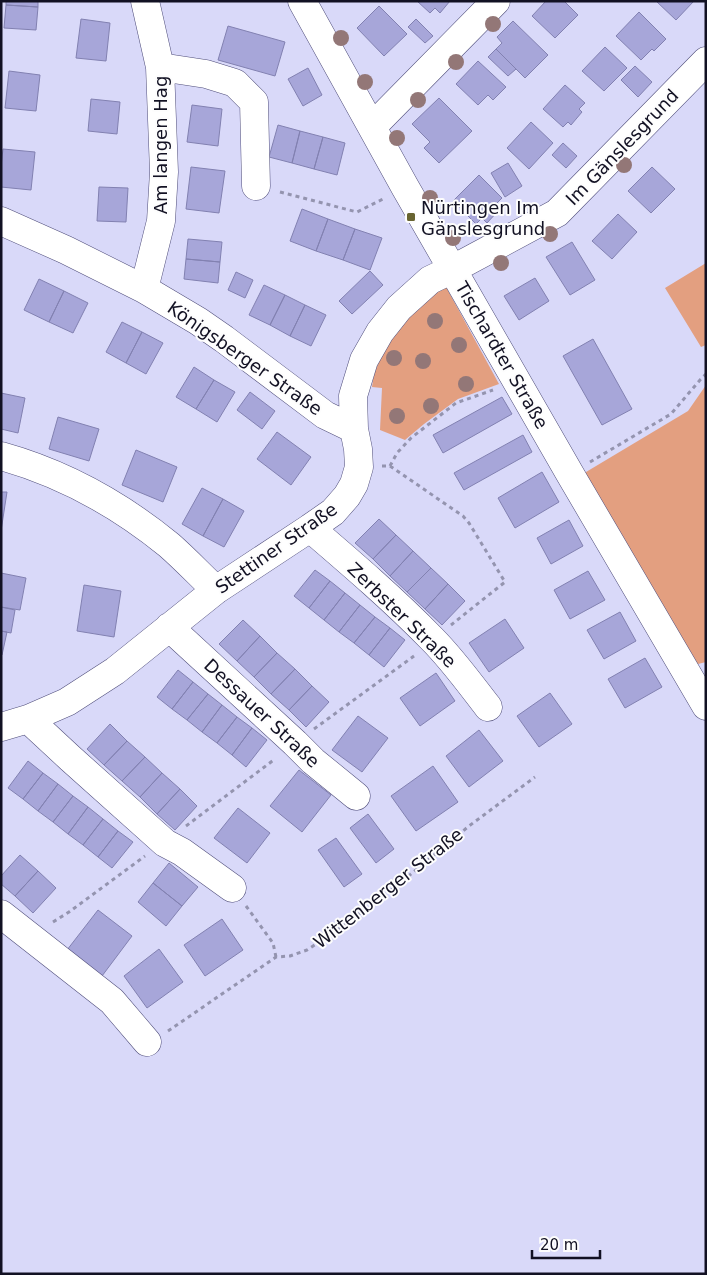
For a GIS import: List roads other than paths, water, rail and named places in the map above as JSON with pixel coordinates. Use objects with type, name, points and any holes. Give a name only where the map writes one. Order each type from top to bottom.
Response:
[{"type":"street","name":"Am langen Hag","points":[[144,289],[161,221],[164,172],[160,67],[145,1]]},
{"type":"street","name":"Tischardter Straße","points":[[302,1],[405,187],[706,706]]},
{"type":"street","points":[[372,127],[496,1]]},
{"type":"street","name":"Im Gänslesgrund","points":[[453,269],[556,213],[706,61]]},
{"type":"street","points":[[160,67],[206,74],[235,83],[254,102],[256,186]]},
{"type":"street","name":"Königsberger Straße","points":[[1,221],[66,250],[144,289],[224,339],[325,415],[354,429]]},
{"type":"street","name":"Stettiner Straße","points":[[1,727],[28,719],[67,702],[115,671],[216,590],[333,512],[347,496],[354,484],[359,466],[354,429],[353,396],[364,360],[380,332],[399,308],[430,280],[453,269]]},
{"type":"street","points":[[1,456],[59,476],[110,502],[168,545],[216,590]]},
{"type":"street","name":"Zerbster Straße","points":[[310,528],[373,583],[432,639],[488,707]]},
{"type":"street","name":"Dessauer Straße","points":[[170,627],[313,760],[356,796]]},
{"type":"street","points":[[28,719],[166,843],[182,852],[232,888]]},
{"type":"street","points":[[1,914],[112,1001],[148,1042]]},
{"type":"place","name":"Nürtingen Im Gänslesgrund","points":[[411,217]]}]
